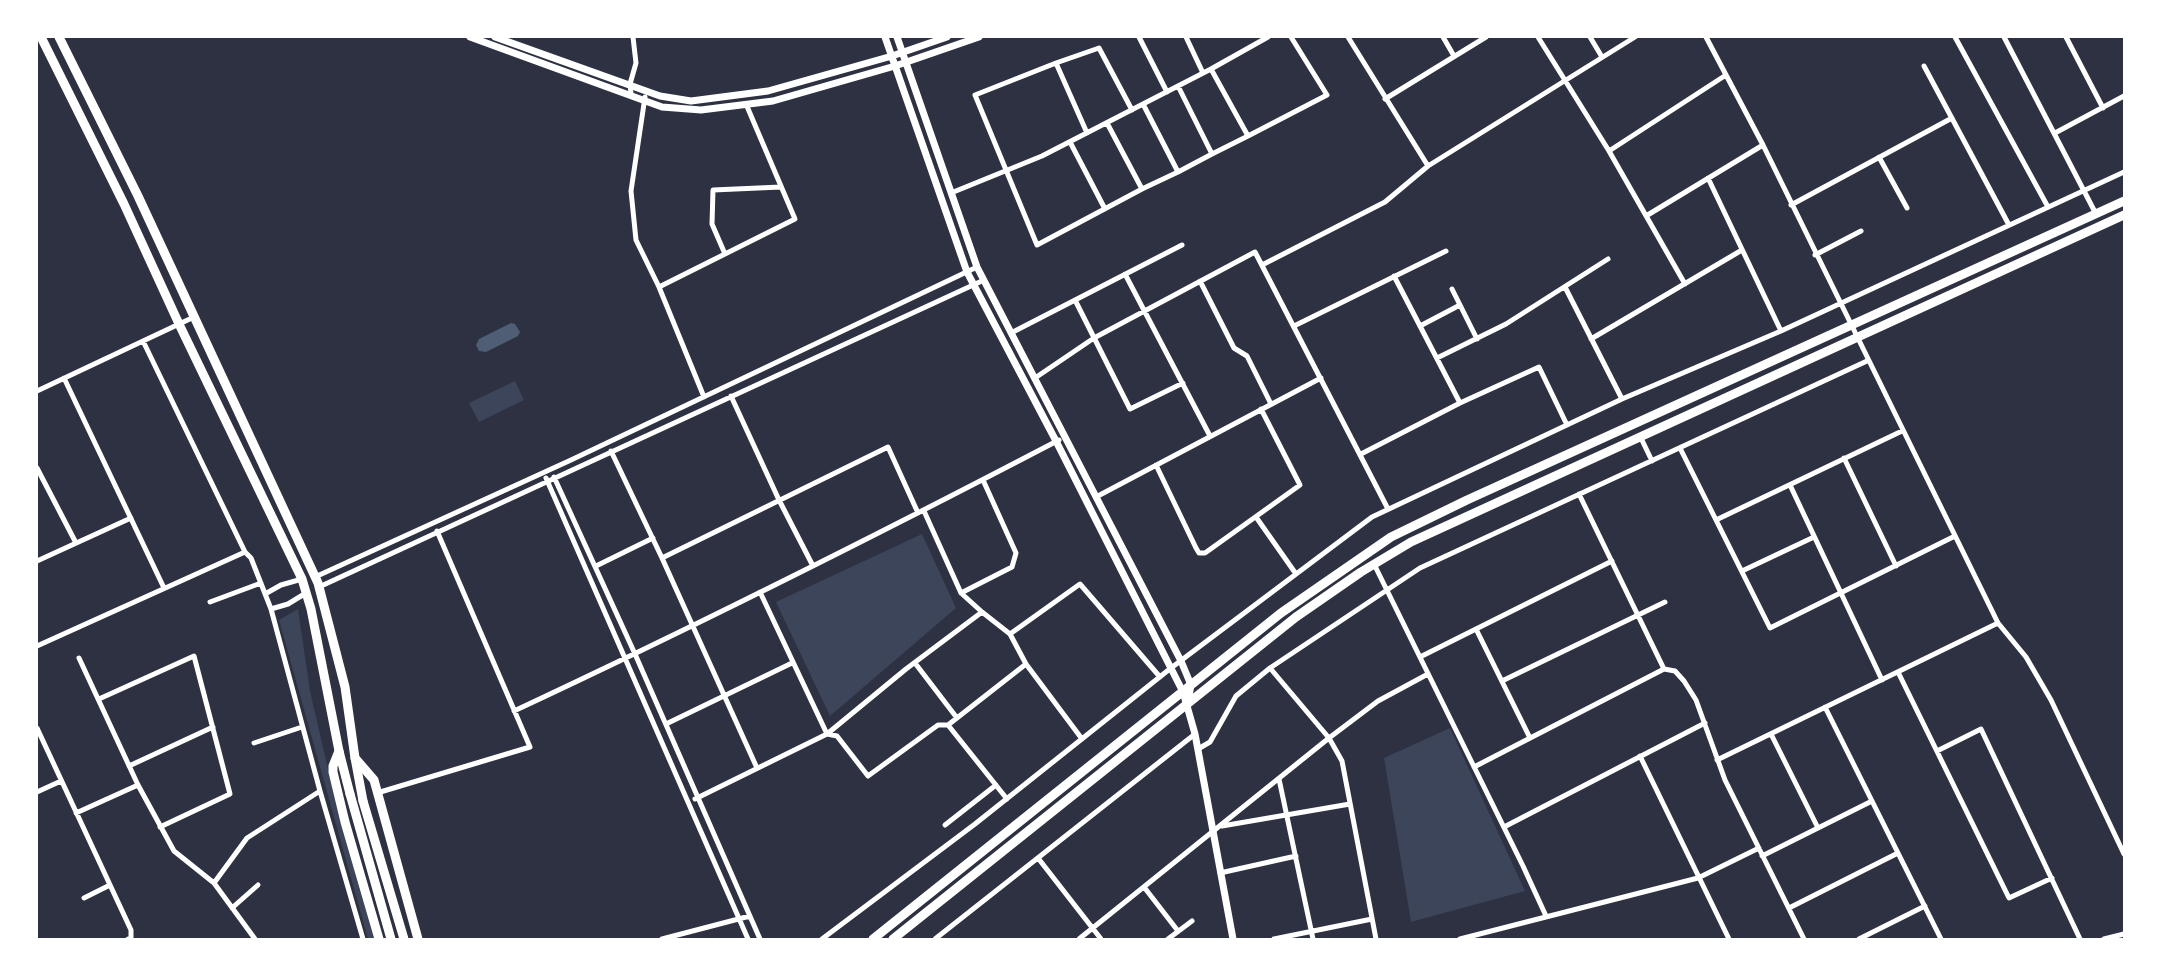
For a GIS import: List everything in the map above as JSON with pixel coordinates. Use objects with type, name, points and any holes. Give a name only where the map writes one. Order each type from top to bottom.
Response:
[{"type":"main road","points":[[41,37],[124,204],[302,579],[339,751],[391,939]]},
{"type":"main road","points":[[59,37],[194,317],[319,587],[345,687],[363,801],[404,939]]},
{"type":"main road","points":[[873,939],[1281,613],[1391,537],[2124,201]]},
{"type":"main road","points":[[893,939],[1296,617],[1411,542],[2124,215]]},
{"type":"main road","points":[[339,751],[333,772],[379,939]]},
{"type":"main road","points":[[355,758],[373,780],[418,939]]},
{"type":"street","points":[[473,37],[631,94],[691,101],[768,91],[903,53],[947,37]]},
{"type":"street","points":[[495,37],[630,84],[662,107],[701,110],[773,101],[895,66],[979,37]]},
{"type":"street","points":[[631,94],[630,84],[636,63],[633,37]]},
{"type":"street","points":[[885,37],[972,285],[1056,441],[1171,668],[1187,688]]},
{"type":"street","points":[[897,37],[977,267],[1181,661],[1187,688],[1187,706],[1198,749],[1233,939]]},
{"type":"street","points":[[1139,37],[1167,92]]},
{"type":"street","points":[[1186,37],[1203,73]]},
{"type":"street","points":[[951,193],[1070,142],[1268,37]]},
{"type":"street","points":[[1132,110],[1099,48],[975,95],[1037,245],[1327,95],[1291,37]]},
{"type":"street","points":[[1348,37],[1428,166]]},
{"type":"street","points":[[1443,37],[1454,55]]},
{"type":"street","points":[[1385,99],[1486,37]]},
{"type":"street","points":[[1538,37],[1609,151],[1685,284]]},
{"type":"street","points":[[1590,37],[1602,57]]},
{"type":"street","points":[[1262,265],[1385,202],[1428,166],[1634,37]]},
{"type":"street","points":[[1706,37],[1998,623],[2026,657],[2051,700],[2124,854]]},
{"type":"street","points":[[1955,37],[2048,207]]},
{"type":"street","points":[[2004,37],[2096,214]]},
{"type":"street","points":[[2066,37],[2103,108]]},
{"type":"street","points":[[1056,63],[1087,133]]},
{"type":"street","points":[[1924,66],[2009,225]]},
{"type":"street","points":[[1211,69],[1248,136]]},
{"type":"street","points":[[1609,151],[1726,75]]},
{"type":"street","points":[[1178,86],[1212,154]]},
{"type":"street","points":[[645,95],[631,191],[636,240],[659,287],[707,407]]},
{"type":"street","points":[[2055,133],[2124,96]]},
{"type":"street","points":[[659,287],[795,219],[746,104]]},
{"type":"street","points":[[1143,104],[1178,172]]},
{"type":"street","points":[[1791,205],[1952,117]]},
{"type":"street","points":[[1107,123],[1142,189]]},
{"type":"street","points":[[1070,142],[1105,209]]},
{"type":"street","points":[[1646,216],[1762,145]]},
{"type":"street","points":[[1879,157],[1907,208]]},
{"type":"street","points":[[822,939],[1007,799],[1171,668],[1372,517],[1622,399],[1781,331],[2124,172]]},
{"type":"street","points":[[1708,178],[1781,331]]},
{"type":"street","points":[[725,254],[712,224],[713,190],[781,187]]},
{"type":"street","points":[[1815,255],[1861,231]]},
{"type":"street","points":[[1011,333],[1182,244]]},
{"type":"street","points":[[1591,339],[1742,250]]},
{"type":"street","points":[[1294,326],[1446,251]]},
{"type":"street","points":[[1035,378],[1094,338],[1255,252],[1388,509]]},
{"type":"street","points":[[1437,358],[1506,324],[1608,259]]},
{"type":"street","points":[[315,577],[977,267]]},
{"type":"street","points":[[1125,274],[1210,436]]},
{"type":"street","points":[[1394,276],[1460,403]]},
{"type":"street","points":[[319,587],[984,280]]},
{"type":"street","points":[[1200,281],[1234,348],[1247,356],[1271,404]]},
{"type":"street","points":[[1565,286],[1622,399]]},
{"type":"street","points":[[1452,289],[1477,339]]},
{"type":"street","points":[[1075,300],[1130,409],[1182,383]]},
{"type":"street","points":[[1420,326],[1460,305]]},
{"type":"street","points":[[37,391],[194,317]]},
{"type":"street","points":[[143,341],[245,552],[251,558],[271,608],[363,939]]},
{"type":"street","points":[[1198,749],[1210,742],[1236,696],[1270,668],[1420,568],[1867,360]]},
{"type":"street","points":[[1361,454],[1460,403],[1539,367],[1567,425]]},
{"type":"street","points":[[64,378],[164,589]]},
{"type":"street","points":[[1097,497],[1321,378]]},
{"type":"street","points":[[731,396],[813,566]]},
{"type":"street","points":[[1156,465],[1199,553],[1205,553],[1300,485],[1261,410]]},
{"type":"street","points":[[1716,520],[1902,431]]},
{"type":"street","points":[[1640,436],[1652,461]]},
{"type":"street","points":[[514,711],[813,566],[1065,437]]},
{"type":"street","points":[[662,558],[888,447],[961,593],[1010,634],[1027,664],[1082,739]]},
{"type":"street","points":[[1680,448],[1770,628],[1955,537]]},
{"type":"street","points":[[611,451],[757,768]]},
{"type":"street","points":[[1844,458],[1896,566]]},
{"type":"street","points":[[37,468],[76,543]]},
{"type":"street","points":[[545,471],[554,478],[596,566],[760,939]]},
{"type":"street","points":[[545,471],[546,481],[748,939]]},
{"type":"street","points":[[961,593],[1013,567],[1016,553],[983,480]]},
{"type":"street","points":[[1790,485],[1882,680]]},
{"type":"street","points":[[1579,494],[1664,669]]},
{"type":"street","points":[[37,561],[131,517]]},
{"type":"street","points":[[1256,517],[1296,574]]},
{"type":"street","points":[[377,793],[530,747],[437,531]]},
{"type":"street","points":[[1742,571],[1814,537]]},
{"type":"street","points":[[596,566],[653,538]]},
{"type":"street","points":[[37,646],[245,552]]},
{"type":"street","points":[[1420,657],[1612,561]]},
{"type":"street","points":[[1374,564],[1546,916]]},
{"type":"street","points":[[265,594],[281,585],[302,579]]},
{"type":"street","points":[[210,601],[261,583]]},
{"type":"street","points":[[1010,634],[1080,584],[1160,677]]},
{"type":"street","points":[[760,592],[827,733],[837,736],[868,776],[939,724],[948,725],[1027,664]]},
{"type":"street","points":[[271,608],[288,604],[306,593]]},
{"type":"street","points":[[1502,681],[1665,602]]},
{"type":"street","points":[[689,802],[827,733],[982,612]]},
{"type":"street","points":[[1717,760],[1998,623]]},
{"type":"street","points":[[1476,629],[1530,738]]},
{"type":"street","points":[[99,699],[194,656],[230,794],[160,827]]},
{"type":"street","points":[[79,658],[138,785],[174,851],[214,883],[253,937],[244,939]]},
{"type":"street","points":[[666,724],[792,663]]},
{"type":"street","points":[[915,663],[957,718]]},
{"type":"street","points":[[1270,668],[1329,738],[1342,761],[1376,939]]},
{"type":"street","points":[[1474,767],[1664,669],[1675,671],[1696,700],[1717,760],[1804,939]]},
{"type":"street","points":[[1898,672],[2009,898],[2052,877]]},
{"type":"street","points":[[1079,939],[1329,738],[1378,701],[1428,674]]},
{"type":"street","points":[[1825,707],[1941,939]]},
{"type":"street","points":[[1504,827],[1705,723]]},
{"type":"street","points":[[948,725],[1007,799]]},
{"type":"street","points":[[129,766],[213,727]]},
{"type":"street","points":[[254,743],[302,727]]},
{"type":"street","points":[[37,728],[131,930],[131,938],[128,939]]},
{"type":"street","points":[[1937,751],[1981,729],[2080,939]]},
{"type":"street","points":[[935,939],[1195,734]]},
{"type":"street","points":[[1771,734],[1818,828]]},
{"type":"street","points":[[1640,756],[1729,939]]},
{"type":"street","points":[[1279,779],[1313,939]]},
{"type":"street","points":[[37,792],[61,781]]},
{"type":"street","points":[[76,813],[138,785]]},
{"type":"street","points":[[945,825],[996,785]]},
{"type":"street","points":[[214,883],[247,838],[320,791]]},
{"type":"street","points":[[1762,856],[1872,801]]},
{"type":"street","points":[[1221,826],[1350,804]]},
{"type":"street","points":[[1460,939],[1698,878],[1759,848]]},
{"type":"street","points":[[1789,908],[1898,853]]},
{"type":"street","points":[[1220,873],[1296,856]]},
{"type":"street","points":[[1038,858],[1101,939]]},
{"type":"street","points":[[232,908],[258,884]]},
{"type":"street","points":[[84,898],[110,885]]},
{"type":"street","points":[[1144,887],[1178,931]]},
{"type":"street","points":[[1859,939],[1925,906]]},
{"type":"street","points":[[663,939],[750,916]]},
{"type":"street","points":[[1274,939],[1373,919]]},
{"type":"street","points":[[1168,939],[1192,921]]},
{"type":"street","points":[[2104,939],[2124,934]]},
{"type":"shaded area","points":[[511,323],[515,324],[520,332],[518,336],[486,352],[479,351],[476,345],[479,339]]},
{"type":"shaded area","points":[[515,381],[524,400],[479,422],[469,403]]},
{"type":"shaded area","points":[[922,534],[956,608],[830,716],[776,602]]},
{"type":"shaded area","points":[[298,609],[310,691],[338,812],[374,939],[368,939],[279,620]]},
{"type":"shaded area","points":[[1450,728],[1525,891],[1411,922],[1384,758]]}]
